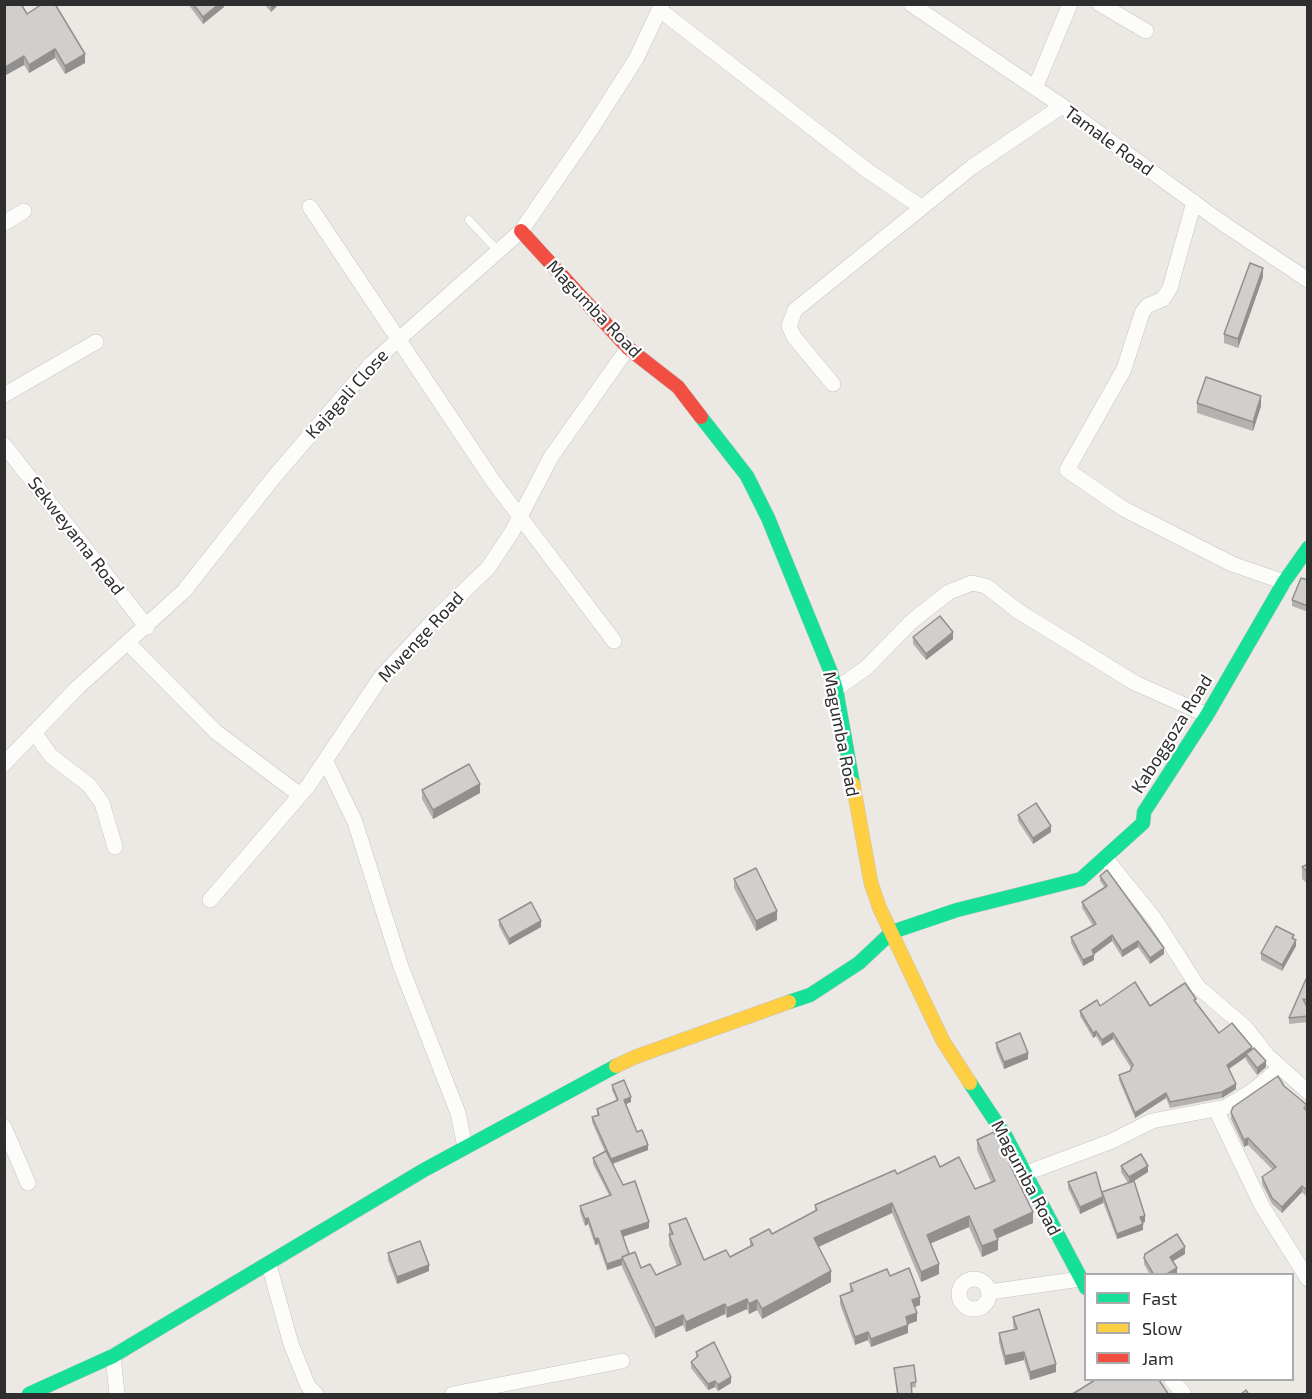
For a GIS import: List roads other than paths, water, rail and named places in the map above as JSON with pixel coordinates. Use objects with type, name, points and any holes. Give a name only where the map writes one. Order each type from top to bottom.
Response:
[{"type":"street","name":"Tamale Road","points":[[911,4],[1062,106],[1194,202],[1308,280]]},
{"type":"street","points":[[1035,88],[1070,4]]},
{"type":"street","points":[[1100,4],[1146,31]]},
{"type":"street","points":[[661,7],[859,165],[921,207]]},
{"type":"street","name":"Kajagali Close","points":[[4,764],[77,688],[147,627],[184,591],[274,477],[372,363],[521,231],[636,59],[661,7]]},
{"type":"street","points":[[833,384],[794,336],[789,326],[795,310],[972,167],[1062,106]]},
{"type":"street","points":[[1194,202],[1170,288],[1163,299],[1147,306],[1142,313],[1124,369],[1067,470],[1125,509],[1232,564],[1284,582]]},
{"type":"street","points":[[310,207],[396,340],[493,481],[614,641]]},
{"type":"street","points":[[4,223],[24,211]]},
{"type":"street","name":"Magumba Road","points":[[521,231],[628,348],[678,387],[747,476],[768,518],[836,689],[871,883],[880,909],[943,1041],[1006,1137],[1083,1284]]},
{"type":"street","points":[[4,395],[96,342]]},
{"type":"street","name":"Mwenge Road","points":[[210,900],[326,762],[381,677],[433,621],[488,568],[521,516],[551,457],[628,348]]},
{"type":"street","name":"Sekweyama Road","points":[[4,445],[147,627]]},
{"type":"street","name":"Kaboggoza Road","points":[[892,932],[957,910],[1081,879],[1106,859],[1143,823],[1144,812],[1207,715],[1284,582],[1308,548]]},
{"type":"street","points":[[836,689],[866,668],[912,621],[949,592],[972,583],[986,586],[1028,617],[1135,683],[1207,715]]},
{"type":"street","points":[[128,643],[216,732],[300,795]]},
{"type":"street","points":[[34,732],[51,756],[73,770],[102,803],[115,847]]},
{"type":"street","points":[[326,762],[355,822],[401,967],[458,1113],[465,1147]]},
{"type":"street","points":[[1106,859],[1161,928],[1198,987],[1245,1027],[1280,1068],[1308,1092]]},
{"type":"street","points":[[29,1395],[112,1356],[269,1266],[465,1147],[578,1085],[635,1057],[810,995],[859,963],[892,932]]},
{"type":"street","points":[[1024,1174],[1112,1141],[1152,1121],[1179,1114],[1215,1110],[1255,1089],[1280,1068]]},
{"type":"street","points":[[1215,1110],[1262,1206],[1308,1279]]},
{"type":"street","points":[[4,1127],[28,1184]]},
{"type":"street","points":[[269,1266],[291,1344],[308,1386],[316,1395]]},
{"type":"street","points":[[990,1292],[1083,1284]]},
{"type":"street","points":[[112,1356],[117,1395]]},
{"type":"street","points":[[453,1395],[622,1361]]},
{"type":"street","points":[[1173,1381],[1184,1395]]},
{"type":"lane","points":[[469,220],[498,251]]}]
